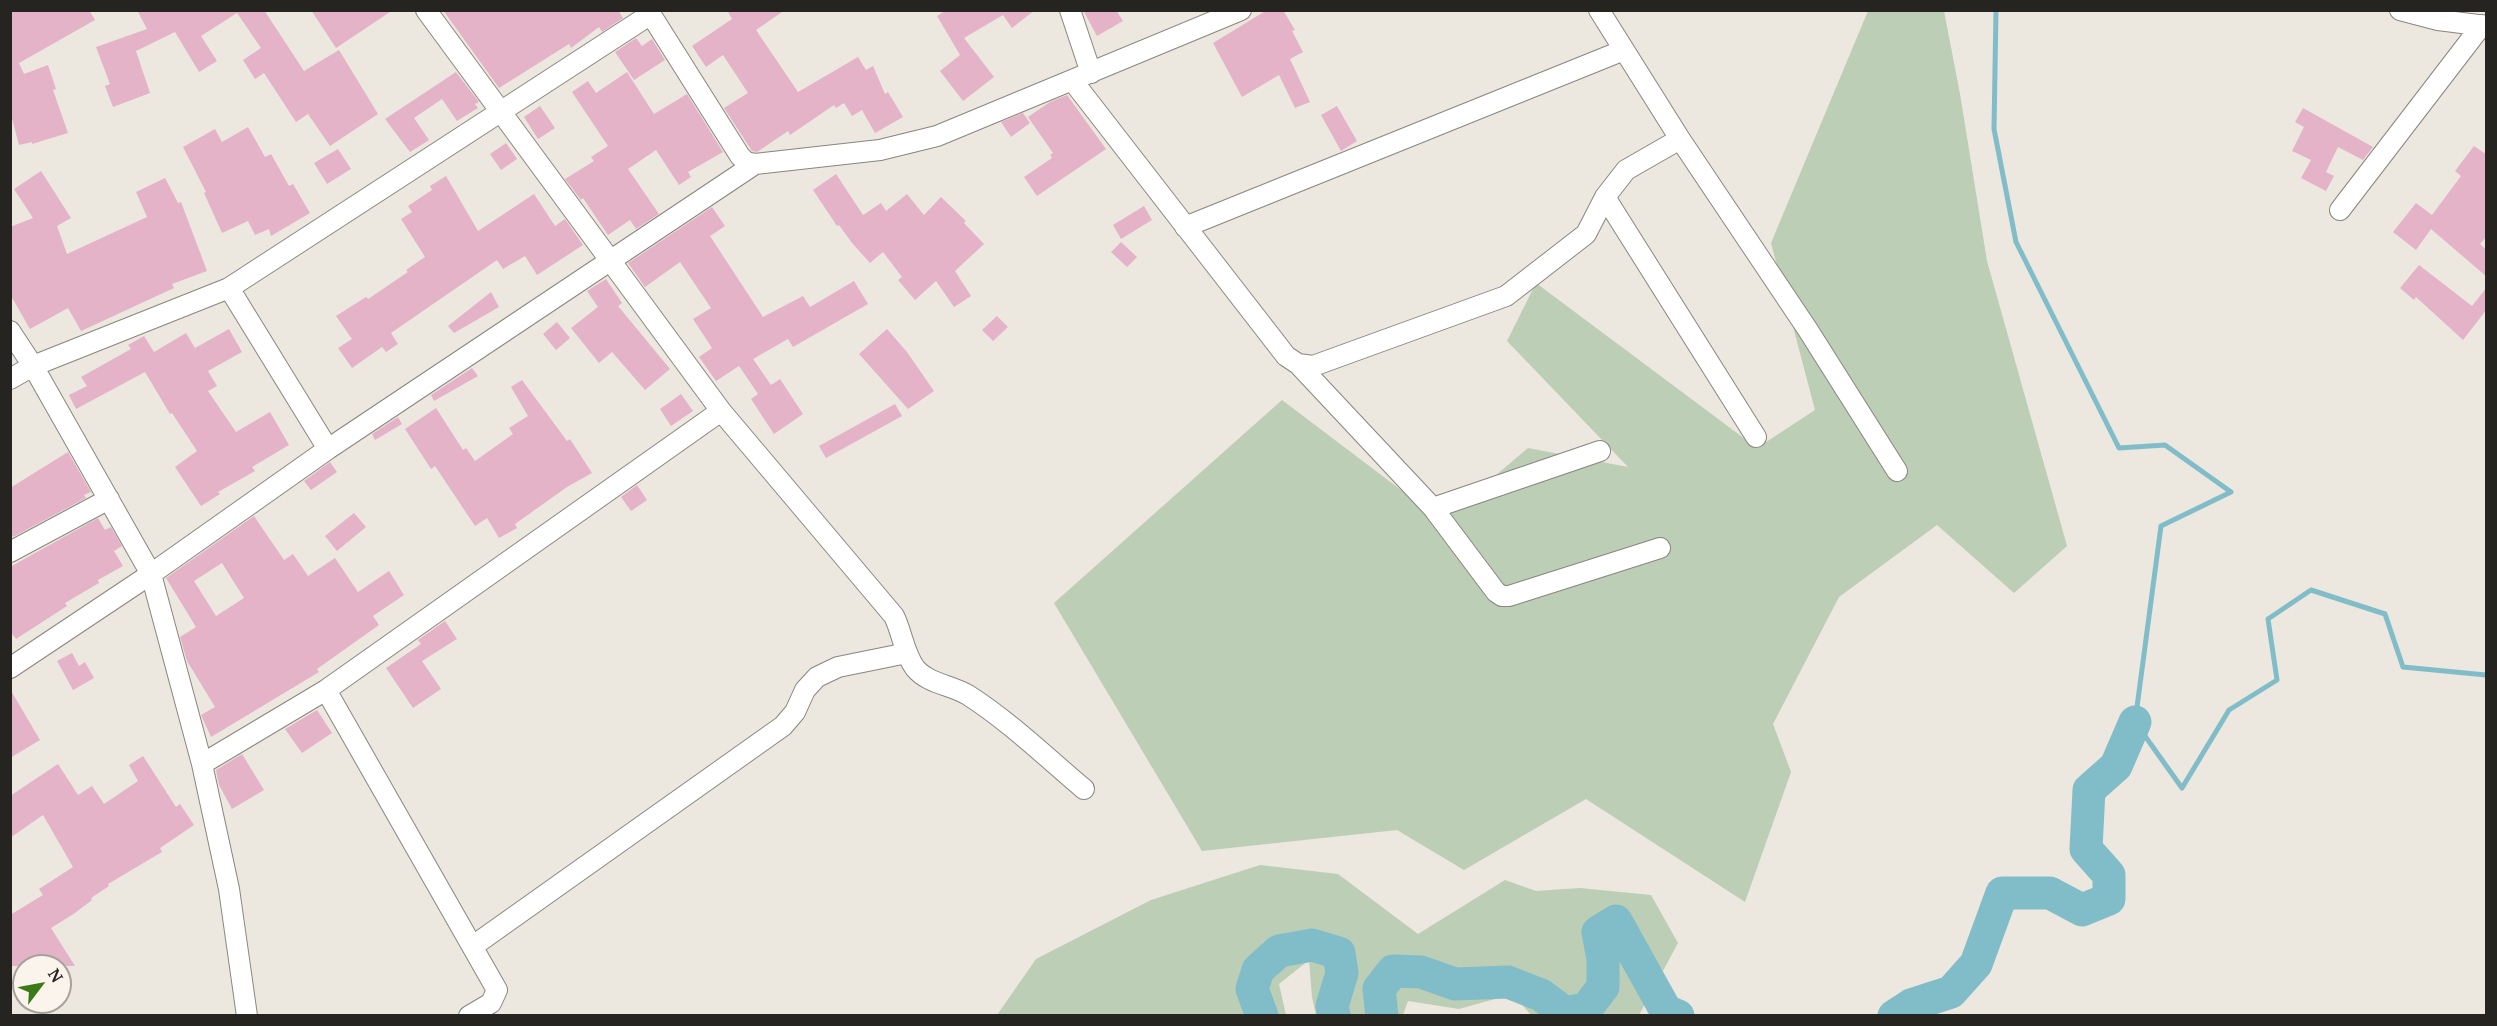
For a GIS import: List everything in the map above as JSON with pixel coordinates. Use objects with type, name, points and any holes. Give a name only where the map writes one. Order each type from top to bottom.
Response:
[{"type":"street","points":[[426,10],[609,262],[721,411],[894,616],[901,630],[907,653],[916,669],[934,681],[966,693],[1084,789]]},
{"type":"street","points":[[1070,10],[1091,73]]},
{"type":"street","points":[[10,379],[33,366],[229,288],[649,13],[740,156],[746,162],[755,164],[880,150],[937,136],[1241,10]]},
{"type":"street","points":[[1599,10],[1680,139],[1808,330],[1897,471]]},
{"type":"street","points":[[2400,10],[2438,20],[2484,26]]},
{"type":"street","points":[[2340,210],[2484,26]]},
{"type":"street","points":[[1185,227],[1624,50]]},
{"type":"street","points":[[1072,80],[1286,356],[1298,364],[1433,508],[1496,592],[1502,596],[1509,596],[1660,548]]},
{"type":"street","points":[[1298,364],[1313,366],[1506,296],[1586,234],[1605,197],[1626,170],[1680,139]]},
{"type":"street","points":[[10,668],[152,574],[328,449],[755,164]]},
{"type":"street","points":[[1605,197],[1756,437]]},
{"type":"street","points":[[229,288],[328,449]]},
{"type":"street","points":[[10,331],[33,366],[152,574],[202,764],[229,889],[247,1016]]},
{"type":"street","points":[[202,764],[326,690],[721,411]]},
{"type":"street","points":[[1433,508],[1600,450]]},
{"type":"street","points":[[10,552],[109,498]]},
{"type":"street","points":[[473,946],[783,726],[795,712],[805,690],[817,677],[838,667],[907,653]]},
{"type":"street","points":[[326,690],[497,990],[491,1003],[469,1016]]},
{"type":"green space","points":[[1868,11],[1944,11],[1987,261],[2067,546],[2014,593],[1937,525],[1839,597],[1773,724],[1791,772],[1745,902],[1586,799],[1464,870],[1397,830],[1202,851],[1054,603],[1282,400],[1442,521],[1528,448],[1628,467],[1507,341],[1536,283],[1757,448],[1815,410],[1771,243]]},
{"type":"green space","points":[[1260,865],[1338,874],[1418,934],[1505,880],[1536,891],[1580,888],[1651,895],[1678,943],[1639,1015],[1531,1015],[1513,994],[1459,1009],[1408,1001],[1403,1015],[1316,1015],[1309,960],[1279,984],[1286,1015],[997,1015],[1036,959],[1151,900]]},
{"type":"building","points":[[10,10],[89,10],[95,20],[19,63],[24,74],[48,65],[56,89],[53,90],[68,133],[32,144],[32,142],[19,145],[10,111]]},
{"type":"building","points":[[137,10],[264,10],[304,71],[339,50],[378,114],[330,146],[308,114],[296,122],[264,73],[255,79],[243,60],[261,48],[237,13],[201,36],[217,61],[199,72],[175,32],[136,51],[150,93],[113,107],[105,86],[110,84],[96,47],[147,29]]},
{"type":"building","points":[[311,10],[393,10],[336,48]]},
{"type":"building","points":[[443,10],[618,10],[623,18],[602,32],[599,27],[571,48],[569,44],[499,88]]},
{"type":"building","points":[[727,10],[785,10],[756,30],[798,92],[858,57],[866,70],[873,66],[885,94],[888,92],[903,117],[875,133],[862,110],[852,116],[844,103],[836,108],[834,105],[790,135],[788,131],[757,152],[752,151],[724,108],[748,93],[723,55],[706,67],[692,46],[732,19]]},
{"type":"building","points":[[946,10],[1035,10],[1012,28],[1003,15],[964,38],[994,77],[963,101],[940,71],[960,55],[937,16]]},
{"type":"building","points":[[1083,10],[1116,10],[1123,21],[1097,36]]},
{"type":"building","points":[[1267,10],[1283,10],[1295,30],[1292,31],[1303,52],[1290,59],[1310,102],[1295,108],[1279,75],[1242,97],[1213,43]]},
{"type":"building","points":[[636,38],[642,46],[652,39],[665,60],[634,80],[615,52]]},
{"type":"building","points":[[456,72],[479,102],[475,104],[478,108],[457,121],[442,99],[414,118],[429,140],[410,152],[385,119]]},
{"type":"building","points":[[627,72],[654,114],[687,94],[723,152],[688,172],[691,177],[679,185],[656,150],[628,169],[659,214],[636,229],[630,220],[608,235],[583,198],[581,200],[565,179],[594,161],[591,157],[608,146],[572,92],[588,81],[596,93]]},
{"type":"building","points":[[1067,95],[1106,149],[1037,196],[1024,177],[1052,158],[1050,155],[1053,153],[1028,117],[1050,102]]},
{"type":"building","points":[[540,106],[555,128],[538,139],[524,117]]},
{"type":"building","points":[[1337,106],[1357,141],[1341,151],[1321,115]]},
{"type":"building","points":[[2303,108],[2373,147],[2363,160],[2338,147],[2326,172],[2334,176],[2326,191],[2301,178],[2311,160],[2292,151],[2304,127],[2295,122]]},
{"type":"building","points":[[1023,113],[1030,123],[1011,137],[1001,122]]},
{"type":"building","points":[[248,127],[265,157],[271,154],[289,186],[293,184],[310,213],[271,236],[269,229],[255,235],[248,221],[222,233],[204,193],[206,192],[183,147],[215,129],[222,142]]},
{"type":"building","points":[[506,143],[517,159],[501,170],[490,154]]},
{"type":"building","points":[[2474,146],[2487,155],[2487,236],[2480,244],[2487,250],[2487,277],[2431,229],[2416,250],[2393,232],[2416,203],[2432,215],[2461,176],[2455,171]]},
{"type":"building","points":[[338,149],[351,169],[327,184],[314,163]]},
{"type":"building","points":[[41,171],[71,218],[57,226],[67,254],[147,217],[136,192],[165,178],[178,203],[181,202],[207,271],[172,284],[174,288],[81,331],[68,308],[30,329],[10,294],[10,227],[33,218],[14,189]]},
{"type":"building","points":[[836,174],[863,215],[881,203],[886,211],[907,194],[924,215],[941,197],[966,221],[964,223],[984,244],[955,271],[971,296],[954,307],[936,281],[915,300],[898,280],[902,277],[883,252],[870,263],[839,225],[837,226],[813,190]]},
{"type":"building","points":[[446,176],[478,231],[534,194],[555,226],[565,219],[583,245],[537,275],[525,256],[503,269],[497,260],[391,333],[398,344],[386,352],[382,347],[352,368],[338,348],[352,339],[336,316],[366,297],[368,299],[408,272],[406,270],[425,257],[401,219],[412,212],[408,206],[432,190],[430,186]]},
{"type":"building","points":[[1144,206],[1152,220],[1121,239],[1113,225]]},
{"type":"building","points":[[712,207],[725,226],[710,236],[763,317],[803,296],[810,307],[854,281],[868,304],[793,347],[788,339],[753,359],[771,385],[780,379],[803,414],[774,434],[751,399],[758,394],[739,366],[716,381],[699,357],[712,348],[693,319],[711,308],[680,262],[645,287],[628,263]]},
{"type":"building","points":[[1121,242],[1137,257],[1127,267],[1111,252]]},
{"type":"building","points":[[2419,265],[2472,306],[2487,287],[2487,309],[2463,340],[2416,297],[2414,300],[2400,288]]},
{"type":"building","points":[[606,279],[622,303],[618,306],[670,369],[645,390],[612,352],[599,363],[571,328],[598,307],[587,291]]},
{"type":"building","points":[[491,292],[499,307],[454,333],[448,326]]},
{"type":"building","points":[[997,316],[1008,327],[993,341],[982,330]]},
{"type":"building","points":[[557,322],[570,338],[556,350],[543,334]]},
{"type":"building","points":[[229,329],[242,352],[208,371],[217,386],[208,391],[236,432],[270,412],[289,445],[252,467],[255,471],[218,492],[220,494],[201,506],[175,467],[197,451],[172,413],[170,414],[145,372],[76,409],[69,395],[87,386],[81,377],[131,349],[128,345],[144,336],[154,352],[186,333],[195,348]]},
{"type":"building","points":[[887,329],[907,352],[934,391],[908,409],[859,354]]},
{"type":"building","points":[[472,368],[478,376],[434,401],[431,395]]},
{"type":"building","points":[[522,380],[567,441],[570,439],[592,473],[567,487],[515,524],[517,528],[499,538],[487,518],[475,526],[435,466],[431,469],[405,429],[436,408],[463,450],[466,448],[475,461],[513,434],[509,428],[528,416],[511,387]]},
{"type":"building","points":[[681,394],[693,411],[671,426],[660,409]]},
{"type":"building","points":[[895,404],[902,416],[826,458],[819,446]]},
{"type":"building","points":[[398,417],[402,424],[375,440],[372,434]]},
{"type":"building","points":[[68,452],[91,492],[84,495],[86,498],[13,537],[10,533],[10,488]]},
{"type":"building","points":[[330,462],[337,472],[311,490],[304,481]]},
{"type":"building","points":[[637,485],[647,500],[631,511],[621,497]]},
{"type":"building","points":[[354,513],[366,527],[337,551],[325,536]]},
{"type":"building","points":[[254,516],[284,560],[293,554],[308,576],[335,558],[358,592],[389,571],[404,595],[373,616],[379,625],[317,669],[319,672],[211,737],[201,715],[215,707],[187,661],[180,637],[196,627],[166,578]],"holes":[[[222,563],[244,598],[216,616],[194,581]]]},
{"type":"building","points":[[98,518],[105,530],[111,527],[122,546],[114,551],[123,566],[98,580],[99,583],[65,603],[67,606],[16,639],[10,631],[10,567]]},
{"type":"building","points":[[445,621],[457,639],[422,661],[441,689],[413,708],[386,668],[421,644],[418,640]]},
{"type":"building","points":[[72,653],[79,666],[85,662],[94,678],[73,690],[57,661]]},
{"type":"building","points":[[10,689],[40,740],[10,758]]},
{"type":"building","points":[[317,710],[332,733],[302,753],[285,729]]},
{"type":"building","points":[[242,754],[264,790],[232,809],[219,785],[216,770]]},
{"type":"building","points":[[143,756],[176,807],[180,804],[194,825],[160,848],[162,852],[108,884],[109,886],[91,898],[92,900],[51,928],[67,954],[12,954],[12,966],[10,966],[10,915],[43,895],[39,889],[73,867],[43,815],[10,838],[10,796],[58,764],[78,795],[92,786],[104,804],[138,781],[129,765]]},
{"type":"waterway","points":[[1996,10],[1994,129],[2016,242],[2119,448],[2165,445],[2231,492],[2161,526],[2135,722],[2182,788],[2229,710],[2277,680],[2268,619],[2311,590],[2385,614],[2403,667],[2486,675]]},
{"type":"waterway","points":[[1894,1016],[1911,1005],[1951,992],[1976,964],[2002,893],[2050,893],[2082,910],[2109,899],[2109,875],[2086,849],[2089,790],[2116,766],[2135,722]]},
{"type":"waterway","points":[[1382,1016],[1379,989],[1393,971],[1421,972],[1455,984],[1508,982],[1541,995],[1565,1013],[1586,1009],[1603,987],[1603,959],[1598,932],[1616,921],[1666,1011],[1678,1016]]},
{"type":"waterway","points":[[1262,1016],[1252,989],[1258,970],[1279,951],[1312,945],[1339,953],[1342,973],[1332,1006],[1334,1016]]}]
